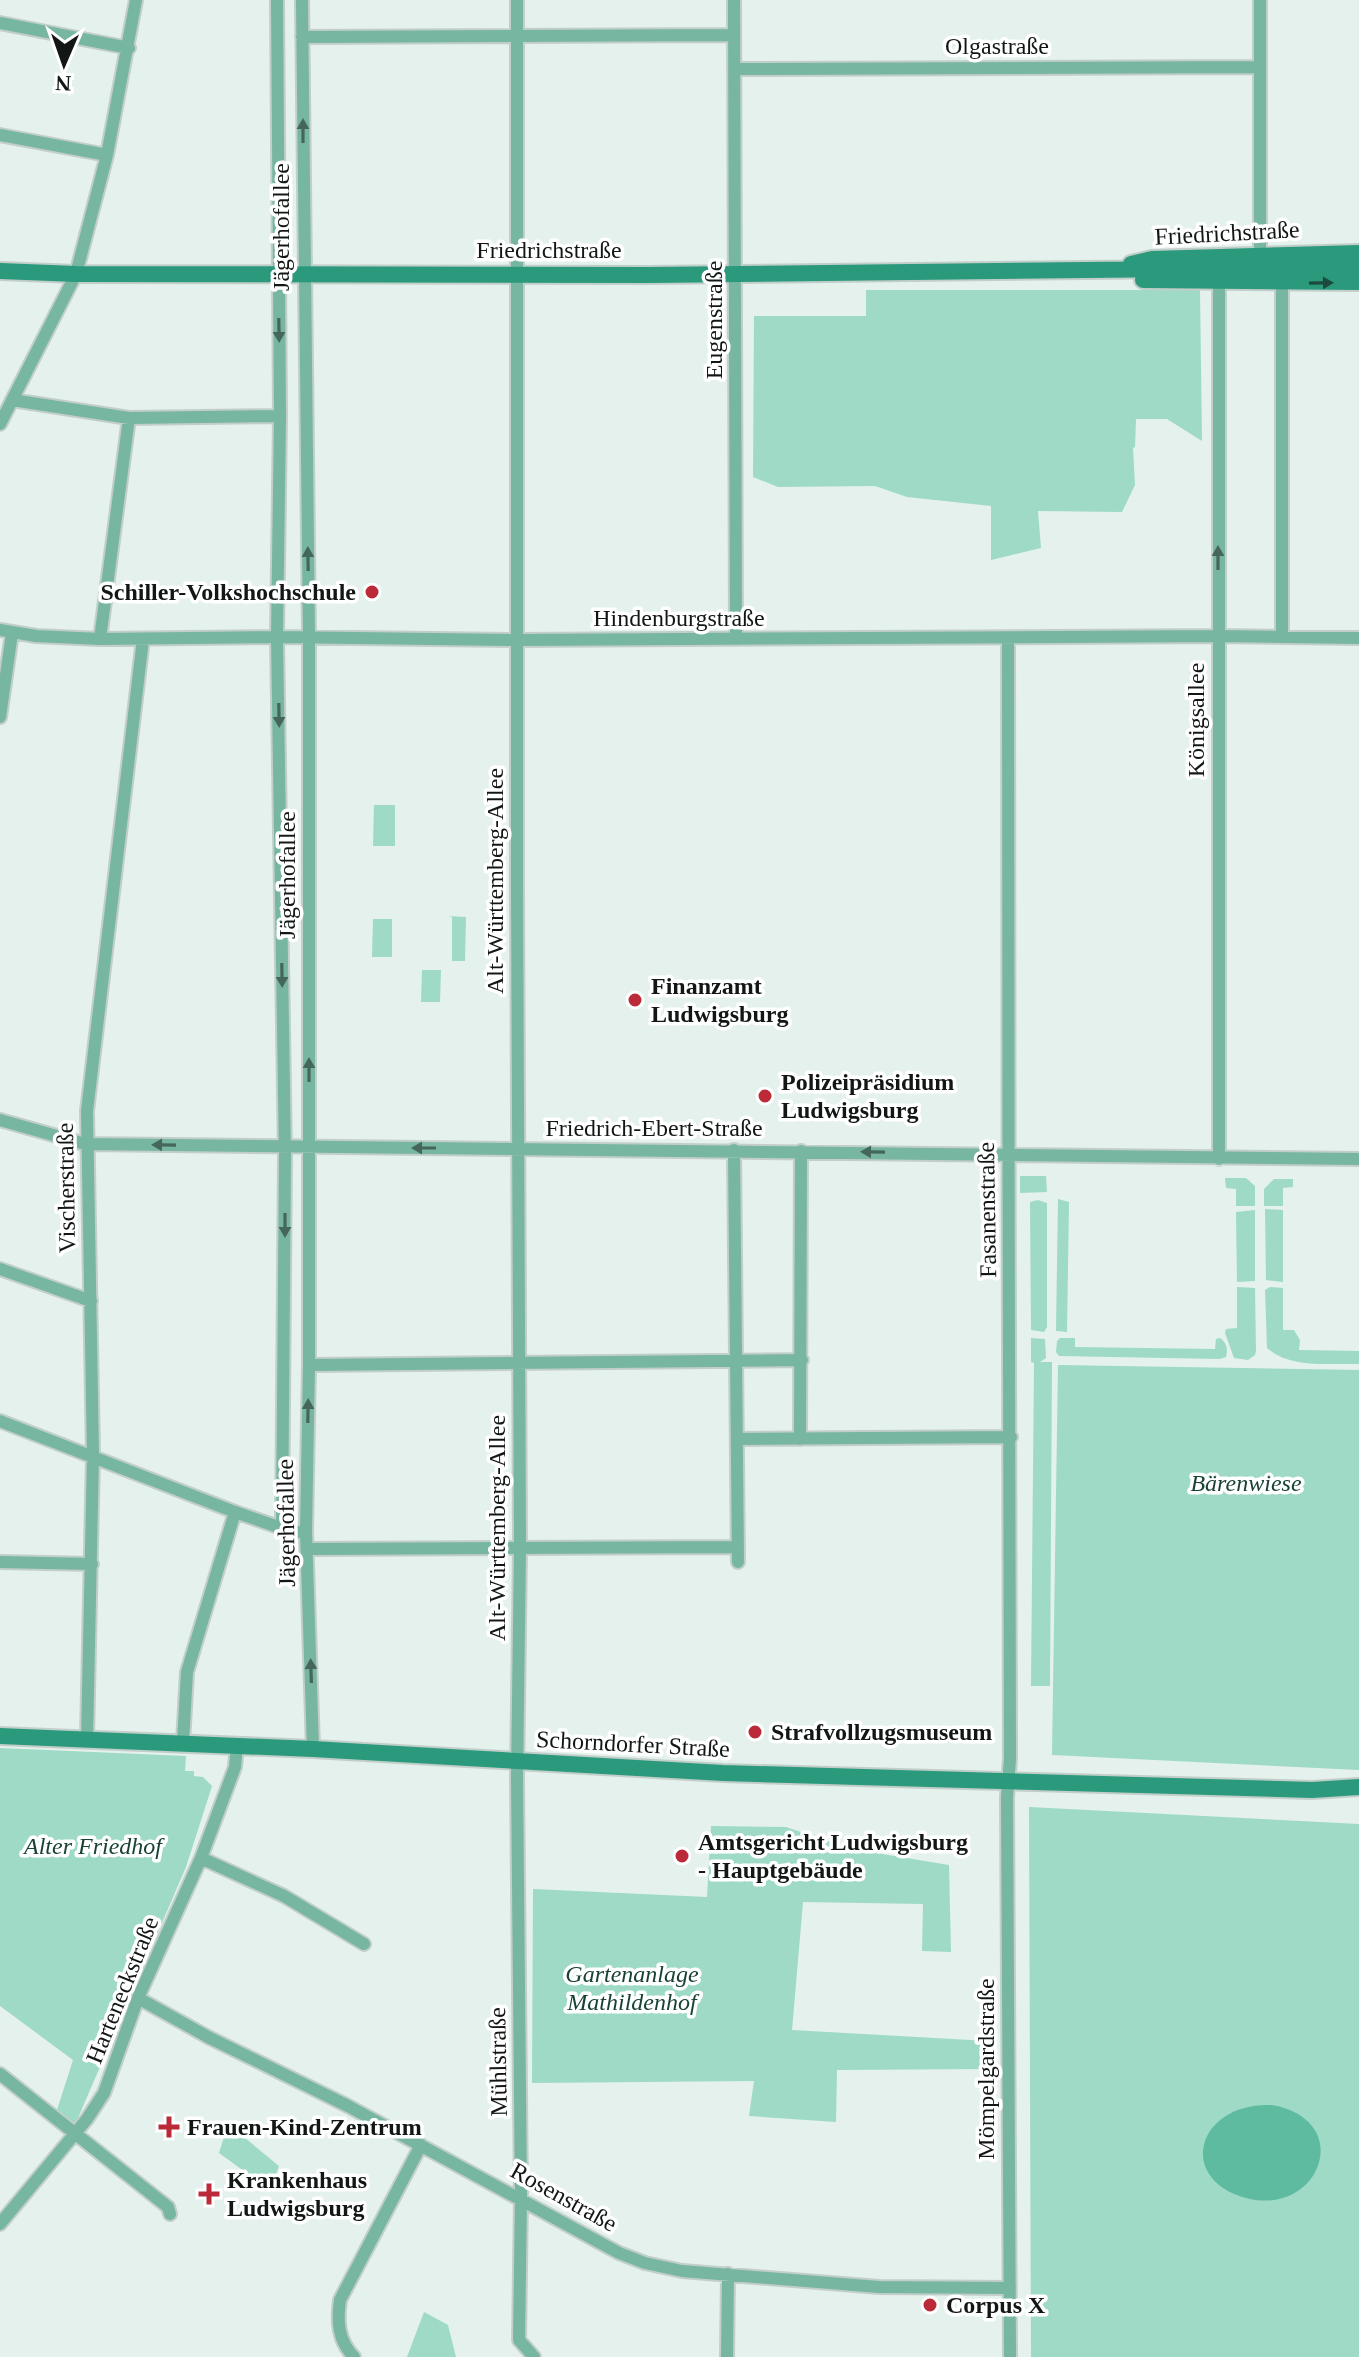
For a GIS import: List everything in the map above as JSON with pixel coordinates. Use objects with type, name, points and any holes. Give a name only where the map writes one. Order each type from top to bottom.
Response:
[{"type":"main road","name":"Friedrichstraße","points":[[1098,272],[1152,259],[1359,253]]},
{"type":"main road","name":"Friedrichstraße","points":[[0,271],[303,275],[1098,272],[1359,267]]},
{"type":"main road","name":"Friedrichstraße","points":[[1098,272],[1150,281],[1359,282]]},
{"type":"main road","name":"Schorndorfer Straße","points":[[0,1736],[183,1742],[723,1773],[1312,1790],[1359,1787]]},
{"type":"main road","name":"Schorndorfer Straße","points":[[1312,1790],[1359,1799]]},
{"type":"street","points":[[0,424],[76,274],[107,155],[136,0]]},
{"type":"street","name":"Jägerhofallee","points":[[277,0],[280,416],[277,637],[285,1147],[282,1529]]},
{"type":"street","name":"Jägerhofallee","points":[[302,0],[309,637],[309,1365],[306,1532],[313,1749]]},
{"type":"street","name":"Alt-Württemberg-Allee","points":[[517,0],[520,1548],[517,1761]]},
{"type":"street","name":"Eugenstraße","points":[[734,0],[736,639]]},
{"type":"street","points":[[1260,0],[1260,254]]},
{"type":"street","points":[[0,23],[129,48]]},
{"type":"street","points":[[302,37],[733,35]]},
{"type":"street","name":"Olgastraße","points":[[734,69],[1260,67]]},
{"type":"street","points":[[0,135],[107,155]]},
{"type":"street","name":"Königsallee","points":[[1219,282],[1219,1159]]},
{"type":"street","points":[[1282,283],[1282,637]]},
{"type":"street","points":[[12,400],[129,418],[280,416]]},
{"type":"street","points":[[100,639],[129,418]]},
{"type":"street","points":[[0,717],[6,631]]},
{"type":"street","name":"Hindenburgstraße","points":[[6,631],[100,639],[1359,638]]},
{"type":"street","name":"Vischerstraße","points":[[87,1739],[93,1455],[85,1144],[143,639]]},
{"type":"street","name":"Fasanenstraße","points":[[1008,639],[1011,1437],[1008,1781]]},
{"type":"street","name":"Friedrich-Ebert-Straße","points":[[0,1120],[85,1144],[1359,1159]]},
{"type":"street","points":[[734,1150],[738,1562]]},
{"type":"street","points":[[800,1439],[801,1151]]},
{"type":"street","points":[[0,1269],[91,1301]]},
{"type":"street","points":[[309,1365],[802,1360]]},
{"type":"street","points":[[0,1421],[235,1512],[282,1529],[306,1532]]},
{"type":"street","points":[[737,1439],[1011,1437]]},
{"type":"street","points":[[183,1742],[187,1672],[235,1512]]},
{"type":"street","points":[[307,1549],[738,1547]]},
{"type":"street","points":[[0,1562],[92,1564]]},
{"type":"street","name":"Harteneckstraße","points":[[0,2224],[76,2133],[104,2093],[138,1998],[201,1858],[235,1767],[237,1745]]},
{"type":"street","name":"Mühlstraße","points":[[517,1761],[521,2198],[519,2340],[534,2357]]},
{"type":"street","name":"Mömpelgardstraße","points":[[1008,1781],[1010,2357]]},
{"type":"street","points":[[201,1858],[284,1896],[364,1944]]},
{"type":"street","name":"Rosenstraße","points":[[138,1998],[208,2037],[348,2106],[619,2253],[645,2263],[682,2271],[879,2287],[1010,2288]]},
{"type":"street","points":[[0,2074],[168,2207],[170,2214]]},
{"type":"street","points":[[354,2357],[340,2334],[337,2317],[340,2300],[421,2145]]},
{"type":"street","points":[[727,2357],[728,2274]]},
{"type":"green space","points":[[866,290],[1200,290],[1202,441],[1167,419],[1136,419],[1133,448],[1135,485],[1122,512],[1038,511],[1041,548],[991,560],[991,506],[907,497],[875,486],[778,487],[753,477],[754,316],[866,316]]},
{"type":"green space","points":[[374,805],[395,805],[395,846],[373,846]]},
{"type":"green space","points":[[449,916],[466,917],[465,961],[452,961],[452,917]]},
{"type":"green space","points":[[373,919],[392,919],[392,957],[372,957]]},
{"type":"green space","points":[[422,970],[441,970],[440,1002],[421,1002]]},
{"type":"green space","points":[[1020,1176],[1046,1176],[1047,1192],[1020,1193]]},
{"type":"green space","points":[[1225,1178],[1246,1178],[1255,1186],[1255,1206],[1236,1206],[1236,1189],[1226,1188]]},
{"type":"green space","points":[[1274,1179],[1293,1179],[1293,1187],[1283,1188],[1283,1206],[1264,1206],[1264,1189]]},
{"type":"green space","points":[[1058,1199],[1069,1202],[1067,1332],[1056,1331]]},
{"type":"green space","points":[[1038,1200],[1047,1203],[1047,1327],[1044,1332],[1031,1330],[1030,1202]]},
{"type":"green space","points":[[1265,1209],[1283,1210],[1283,1282],[1266,1280]]},
{"type":"green space","points":[[1255,1210],[1255,1281],[1237,1282],[1236,1212]]},
{"type":"green space","points":[[1237,1287],[1255,1288],[1256,1351],[1248,1360],[1234,1358],[1225,1333],[1226,1329],[1237,1328]]},
{"type":"green space","points":[[1270,1287],[1283,1288],[1283,1330],[1294,1330],[1300,1340],[1299,1350],[1359,1351],[1359,1364],[1298,1362],[1267,1348],[1265,1290]]},
{"type":"green space","points":[[1031,1338],[1045,1339],[1046,1358],[1040,1362],[1052,1362],[1050,1686],[1031,1686],[1034,1363],[1031,1362]]},
{"type":"green space","points":[[1060,1338],[1075,1338],[1075,1347],[1215,1349],[1216,1339],[1220,1338],[1226,1344],[1227,1351],[1226,1357],[1220,1359],[1059,1356],[1056,1352]]},
{"type":"green space","name":"Bärenwiese","points":[[1058,1365],[1359,1370],[1359,1770],[1052,1755]]},
{"type":"green space","name":"Alter Friedhof","points":[[0,1748],[186,1756],[185,1771],[194,1771],[194,1776],[203,1777],[212,1786],[186,1867],[75,2125],[57,2110],[73,2060],[0,2006]]},
{"type":"green space","points":[[1029,1807],[1359,1824],[1359,2357],[1031,2357]]},
{"type":"green space","name":"Gartenanlage Mathildenhof","points":[[711,1826],[786,1827],[852,1849],[949,1865],[951,1952],[922,1951],[923,1904],[803,1902],[792,2030],[988,2041],[986,2069],[837,2070],[836,2122],[749,2116],[754,2081],[532,2083],[533,1889],[707,1897]]},
{"type":"green space","points":[[228,2124],[279,2166],[270,2190],[219,2153]]},
{"type":"green space","points":[[424,2312],[448,2325],[456,2357],[407,2357]]},
{"type":"shaded area","points":[[1272,2105],[1298,2114],[1314,2128],[1320,2145],[1319,2163],[1310,2180],[1295,2193],[1275,2200],[1250,2199],[1226,2190],[1211,2177],[1204,2161],[1204,2144],[1211,2129],[1226,2116],[1246,2107]]},
{"type":"place","name":"Schiller-Volkshochschule","points":[[372,592]]},
{"type":"place","name":"Finanzamt Ludwigsburg","points":[[635,1000]]},
{"type":"place","name":"Polizeipräsidium Ludwigsburg","points":[[765,1096]]},
{"type":"place","name":"Strafvollzugsmuseum","points":[[755,1732]]},
{"type":"place","name":"Amtsgericht Ludwigsburg - Hauptgebäude","points":[[682,1856]]},
{"type":"place","name":"Frauen-Kind-Zentrum","points":[[169,2127]]},
{"type":"place","name":"Krankenhaus Ludwigsburg","points":[[209,2194]]},
{"type":"place","name":"Corpus X","points":[[930,2305]]}]
